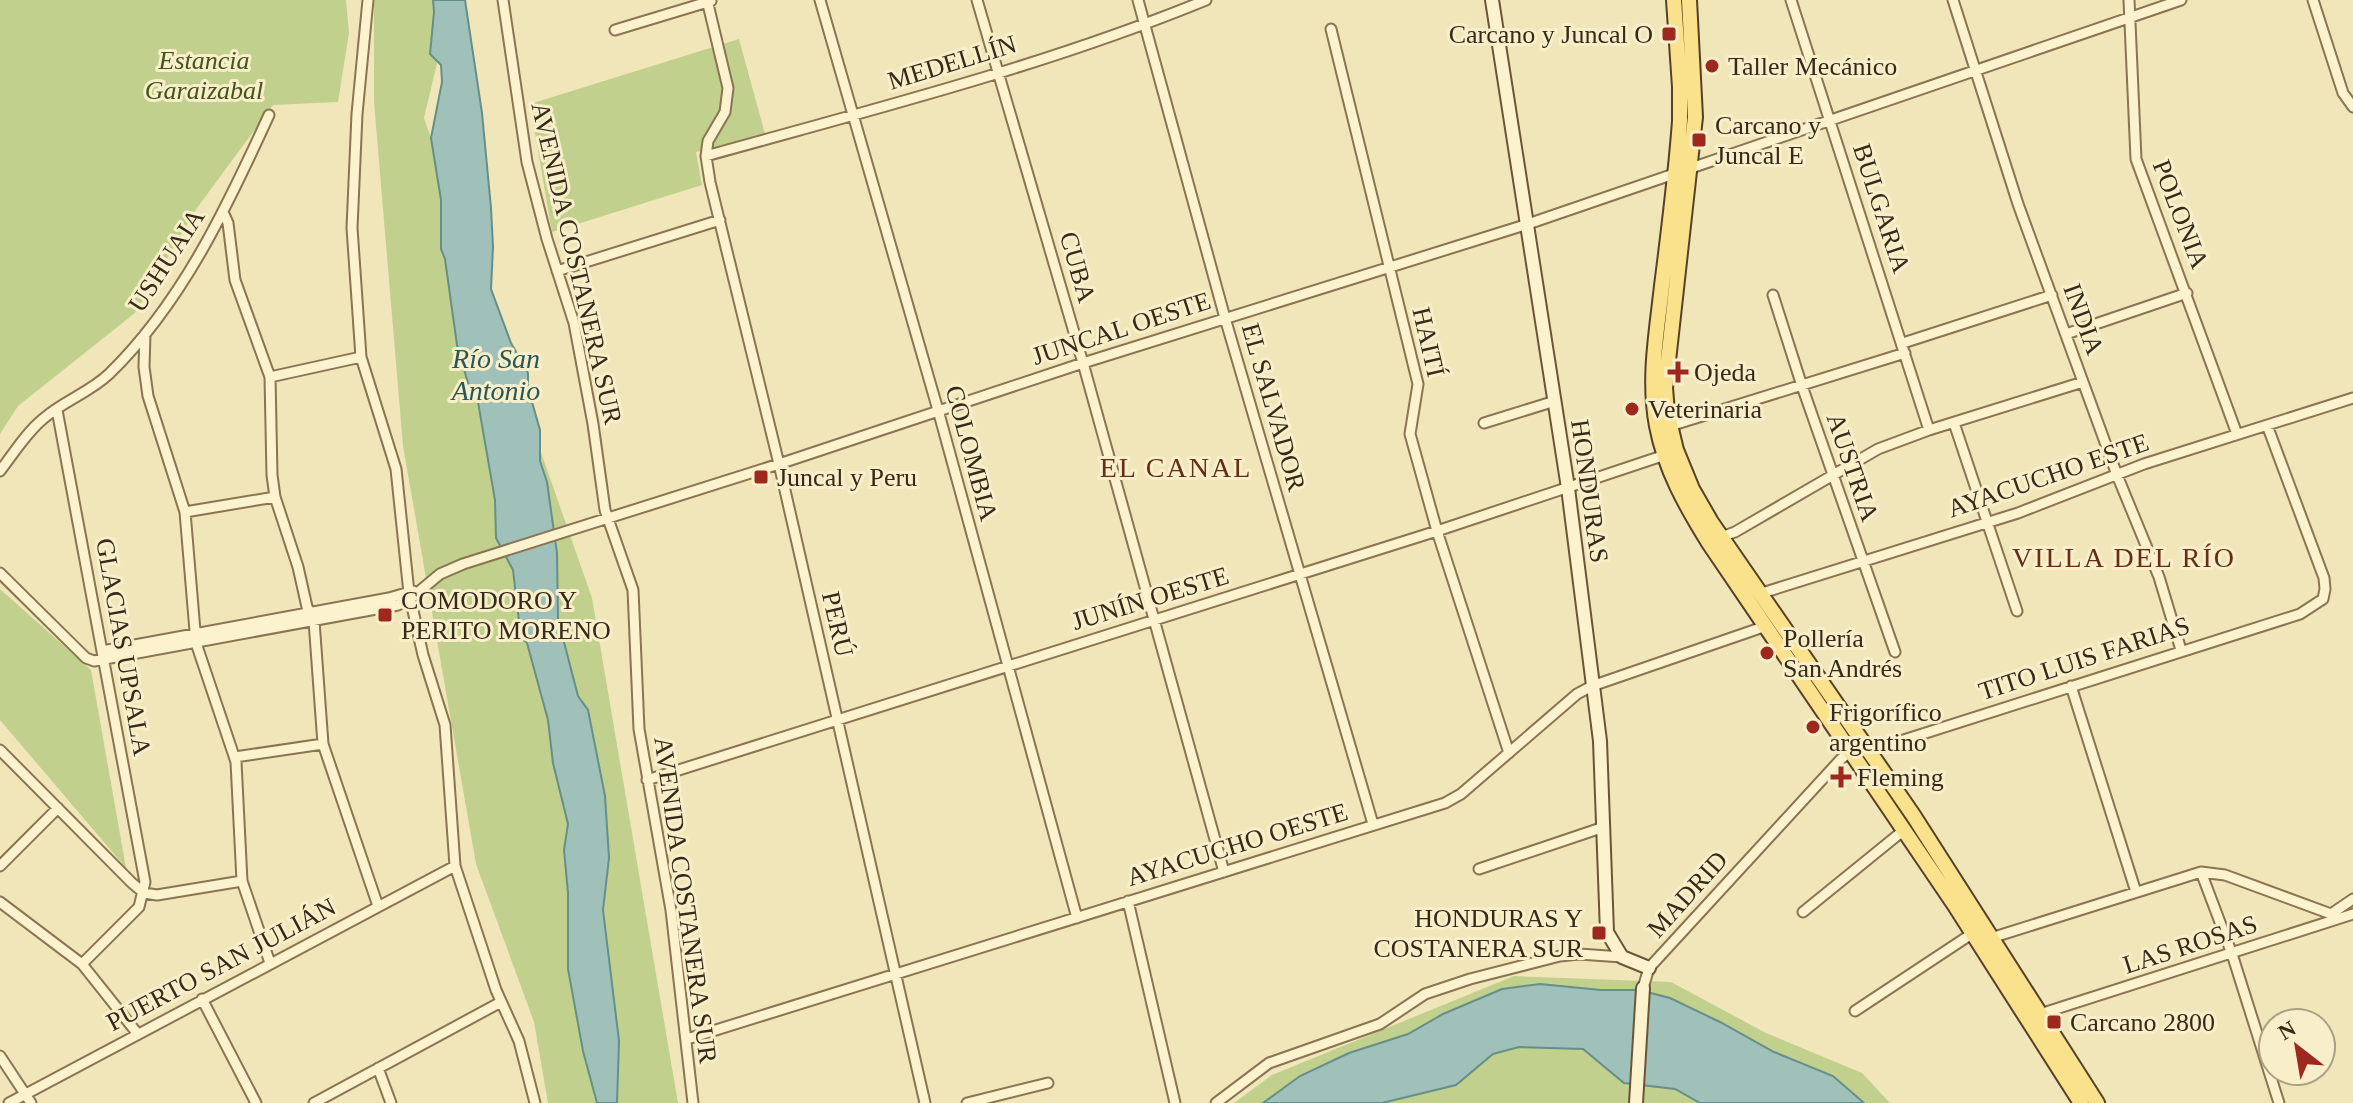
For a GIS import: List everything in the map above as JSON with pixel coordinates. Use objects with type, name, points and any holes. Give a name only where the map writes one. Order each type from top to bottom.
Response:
[{"type":"main road","name":"HONDURAS","points":[[1492,0],[1568,488],[1600,741],[1607,932],[1622,957]]},
{"type":"main road","points":[[1674,0],[1682,173],[1676,237],[1680,258],[1666,364],[1666,400],[1670,426],[1685,474],[1721,537],[1913,815],[2097,1103]]},
{"type":"main road","points":[[1689,0],[1695,85],[1654,367],[1655,416],[1665,455],[1680,493],[1699,527],[1973,933],[2081,1103]]},
{"type":"main road","points":[[1824,713],[1839,723],[1856,746],[1869,751]]},
{"type":"main road","points":[[1851,751],[1864,757],[1894,798],[1913,815]]},
{"type":"main road","points":[[1622,957],[1649,968]]},
{"type":"main road","name":"MADRID","points":[[1636,1103],[1643,988]]},
{"type":"street","points":[[368,0],[357,114],[352,228],[361,357],[396,469],[410,596],[423,655],[445,725],[455,866],[501,1002],[519,1041],[535,1103]]},
{"type":"street","name":"AVENIDA COSTANERA SUR","points":[[503,0],[527,162],[574,323],[593,424],[602,498],[633,590],[636,702],[671,910],[693,1103]]},
{"type":"street","name":"COLOMBIA","points":[[820,0],[938,410],[1077,918]]},
{"type":"street","name":"CUBA","points":[[977,0],[1083,363],[1224,872]]},
{"type":"street","name":"EL SALVADOR","points":[[1138,0],[1298,574],[1373,824]]},
{"type":"street","name":"MEDELLÍN","points":[[706,156],[997,72],[1146,25],[1206,0]]},
{"type":"street","name":"BULGARIA","points":[[1791,0],[1929,430]]},
{"type":"street","name":"INDIA","points":[[1953,0],[2018,204],[2117,475],[2159,577],[2181,650]]},
{"type":"street","name":"POLONIA","points":[[2129,0],[2136,159],[2237,434]]},
{"type":"street","name":"JUNCAL OESTE","points":[[410,596],[430,581],[463,564],[1083,363],[1528,224],[2181,0]]},
{"type":"street","points":[[2313,0],[2343,93],[2353,107]]},
{"type":"street","points":[[615,30],[709,1],[728,88],[725,112],[708,141],[706,156]]},
{"type":"street","name":"HAITÍ","points":[[1331,29],[1418,384],[1410,434],[1437,531],[1509,753]]},
{"type":"street","name":"USHUAIA","points":[[0,471],[43,419],[97,384],[145,334],[171,301],[223,212],[269,115]]},
{"type":"street","name":"PERÚ","points":[[706,156],[925,1103]]},
{"type":"street","points":[[223,212],[228,223],[235,280],[270,377],[275,497],[312,617],[323,744],[378,906]]},
{"type":"street","points":[[557,271],[720,220]]},
{"type":"street","points":[[2066,334],[2187,293]]},
{"type":"street","name":"AUSTRIA","points":[[1773,295],[1895,652]]},
{"type":"street","points":[[1670,426],[1802,386],[2052,295]]},
{"type":"street","points":[[145,334],[144,367],[148,396],[185,512],[195,639],[235,757],[242,881],[270,963]]},
{"type":"street","points":[[270,377],[361,357]]},
{"type":"street","points":[[1721,537],[1735,532],[1878,449],[2083,382]]},
{"type":"street","name":"AYACUCHO ESTE","points":[[1759,594],[1863,563],[2237,434],[2353,398]]},
{"type":"street","points":[[1484,423],[1555,401]]},
{"type":"street","name":"GLACIAS UPSALA","points":[[57,410],[144,873],[144,893]]},
{"type":"street","points":[[1954,423],[2017,611]]},
{"type":"street","name":"TITO LUIS FARIAS","points":[[1851,751],[1869,751],[2312,608],[2323,599],[2324,578],[2267,425]]},
{"type":"street","name":"JUNÍN OESTE","points":[[647,780],[1437,531],[1665,455]]},
{"type":"street","points":[[185,512],[275,497]]},
{"type":"street","points":[[0,573],[86,658],[410,596]]},
{"type":"street","name":"AYACUCHO OESTE","points":[[687,1039],[1445,803],[1461,794],[1577,694],[1592,686],[1766,626]]},
{"type":"street","points":[[2071,686],[2136,892]]},
{"type":"street","points":[[235,757],[323,744]]},
{"type":"street","points":[[0,750],[144,893],[157,895],[242,881]]},
{"type":"street","name":"MADRID","points":[[1643,988],[1649,968],[1851,751]]},
{"type":"street","points":[[0,866],[58,808]]},
{"type":"street","points":[[1479,869],[1604,827]]},
{"type":"street","points":[[1803,912],[1904,830]]},
{"type":"street","name":"PUERTO SAN JULIÁN","points":[[9,1103],[29,1098],[137,1033],[455,866]]},
{"type":"street","points":[[2201,872],[2232,954],[2279,1103]]},
{"type":"street","points":[[1991,938],[2201,872],[2225,875],[2332,917]]},
{"type":"street","points":[[82,964],[139,907],[144,893]]},
{"type":"street","name":"LAS ROSAS","points":[[2332,917],[2353,899]]},
{"type":"street","points":[[1128,901],[1175,1103]]},
{"type":"street","points":[[0,902],[82,964],[137,1033]]},
{"type":"street","name":"LAS ROSAS","points":[[2040,1014],[2232,954],[2332,917],[2353,914]]},
{"type":"street","points":[[1855,1011],[1973,933]]},
{"type":"street","points":[[1216,1103],[1269,1063],[1380,1024],[1425,994],[1560,956],[1622,957]]},
{"type":"street","points":[[202,999],[256,1103]]},
{"type":"street","points":[[314,1103],[501,1002]]},
{"type":"street","points":[[0,1056],[29,1098]]},
{"type":"street","points":[[378,1068],[391,1103]]},
{"type":"street","points":[[967,1103],[1048,1083]]},
{"type":"green space","name":"Estancia Garaizabal","points":[[0,0],[346,0],[349,33],[338,102],[273,105],[197,208],[135,313],[18,406],[0,434]]},
{"type":"green space","points":[[374,0],[452,0],[424,118],[592,598],[678,1103],[548,1103],[534,1022],[476,864],[403,446],[374,102]]},
{"type":"green space","points":[[739,39],[765,134],[696,152],[702,185],[552,232],[530,104]]},
{"type":"green space","points":[[0,589],[91,670],[126,868],[0,720]]},
{"type":"green space","points":[[1514,976],[1671,982],[1766,1033],[1862,1073],[1890,1103],[1234,1103],[1272,1075]]},
{"type":"water","name":"Río San Antonio","points":[[433,0],[465,0],[482,113],[491,208],[491,289],[511,343],[528,373],[528,388],[540,430],[540,461],[547,482],[557,553],[558,619],[578,696],[588,710],[605,796],[609,858],[603,910],[619,1041],[617,1103],[597,1103],[583,1051],[568,969],[568,893],[564,850],[568,824],[553,763],[548,720],[519,621],[513,570],[496,538],[495,500],[478,402],[468,383],[457,345],[441,249],[441,200],[431,138],[442,82],[441,65],[430,54]]},
{"type":"water","points":[[1540,984],[1639,990],[1670,998],[1774,1052],[1833,1076],[1864,1103],[1700,1103],[1675,1089],[1624,1083],[1583,1049],[1519,1047],[1493,1054],[1456,1085],[1382,1103],[1263,1103],[1300,1076],[1349,1053],[1408,1034],[1443,1014],[1502,989]]},
{"type":"place","name":"Carcano y Juncal O","points":[[1669,34]]},
{"type":"place","name":"Taller Mecánico","points":[[1712,66]]},
{"type":"place","name":"Carcano y Juncal E","points":[[1699,140]]},
{"type":"place","name":"Ojeda","points":[[1678,372]]},
{"type":"place","name":"Veterinaria","points":[[1632,409]]},
{"type":"place","name":"Juncal y Peru","points":[[761,477]]},
{"type":"place","name":"COMODORO Y PERITO MORENO","points":[[385,615]]},
{"type":"place","name":"Pollería San Andrés","points":[[1767,653]]},
{"type":"place","name":"Frigorífico argentino","points":[[1813,727]]},
{"type":"place","name":"Fleming","points":[[1841,777]]},
{"type":"place","name":"HONDURAS Y COSTANERA SUR","points":[[1599,933]]},
{"type":"place","name":"Carcano 2800","points":[[2054,1022]]},
{"type":"district","name":"EL CANAL","points":[[1176,467]]},
{"type":"district","name":"VILLA DEL RÍO","points":[[2124,557]]}]
